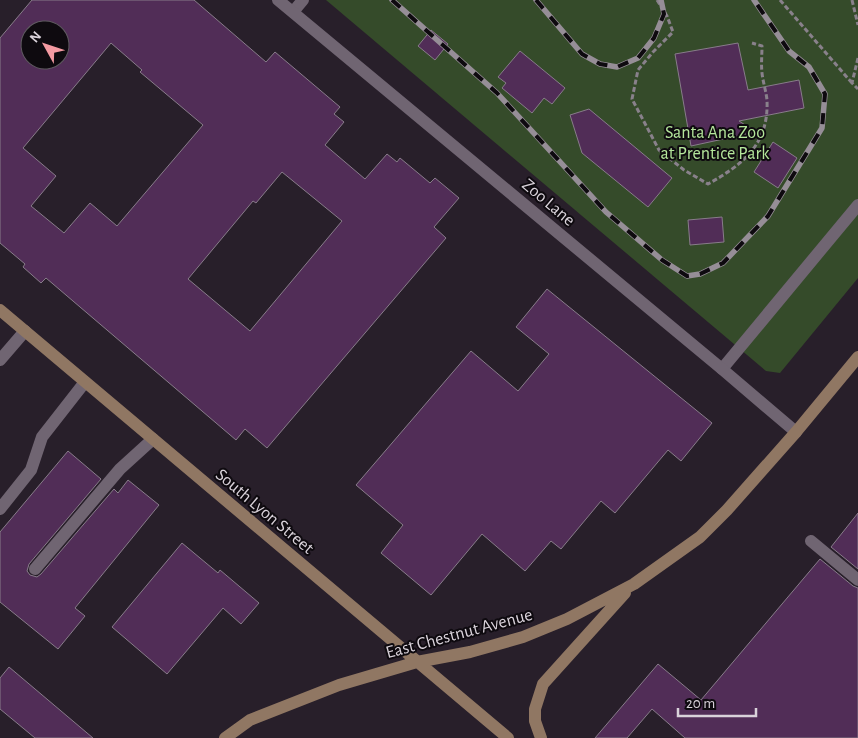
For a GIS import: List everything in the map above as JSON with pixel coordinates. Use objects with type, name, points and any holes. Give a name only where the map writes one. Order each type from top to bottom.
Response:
[{"type":"street","name":"Zoo Lane","points":[[278,0],[796,432]]},
{"type":"street","points":[[293,12],[303,0]]},
{"type":"street","points":[[722,369],[858,205]]},
{"type":"street","name":"South Lyon Street","points":[[0,310],[508,738]]},
{"type":"street","points":[[0,360],[25,331]]},
{"type":"street","name":"East Chestnut Avenue","points":[[225,738],[250,720],[330,688],[417,662],[470,652],[523,637],[567,619],[634,584],[700,537],[727,510],[796,432],[858,357]]},
{"type":"street","points":[[0,509],[32,470],[42,437],[85,382]]},
{"type":"street","points":[[35,569],[120,469],[153,439]]},
{"type":"street","points":[[810,541],[858,580]]},
{"type":"street","points":[[541,738],[535,721],[534,709],[544,684],[634,584]]},
{"type":"path","points":[[657,0],[667,16],[673,32],[638,70],[632,99],[659,150],[684,170],[708,184],[728,173],[749,156],[763,130],[767,101],[762,73],[762,46],[752,43]]},
{"type":"path","points":[[780,0],[858,89]]},
{"type":"path","points":[[852,0],[858,25]]},
{"type":"path","points":[[852,83],[858,58]]},
{"type":"green space","name":"Santa Ana Zoo at Prentice Park","points":[[326,0],[858,0],[858,278],[780,373],[766,371]]},
{"type":"building","points":[[32,0],[194,0],[266,62],[275,52],[340,107],[334,114],[344,122],[325,145],[365,179],[387,154],[397,162],[400,158],[430,183],[435,178],[459,198],[434,227],[446,238],[267,448],[245,429],[236,440],[46,278],[41,283],[23,267],[25,264],[0,243],[0,38]],"holes":[[[111,43],[142,70],[140,72],[203,125],[117,226],[90,203],[64,233],[31,206],[56,176],[23,148]],[[282,172],[342,221],[250,331],[188,279],[253,201],[256,203]]]},
{"type":"building","points":[[431,30],[448,44],[435,60],[418,46]]},
{"type":"building","points":[[738,43],[748,90],[799,80],[804,108],[739,121],[756,132],[691,146],[675,54]]},
{"type":"building","points":[[520,51],[565,88],[552,104],[544,98],[532,113],[502,88],[506,83],[498,77]]},
{"type":"building","points":[[589,109],[672,178],[648,207],[582,153],[570,115]]},
{"type":"building","points":[[773,142],[797,158],[778,188],[754,172]]},
{"type":"building","points":[[722,217],[724,242],[690,245],[688,220]]},
{"type":"building","points":[[547,289],[712,423],[681,461],[668,450],[615,513],[601,501],[561,549],[551,541],[525,571],[482,534],[431,595],[381,553],[403,525],[356,485],[471,351],[518,391],[549,354],[516,327]]},
{"type":"building","points":[[68,451],[101,479],[29,564],[27,571],[30,575],[37,577],[41,574],[114,489],[118,493],[128,480],[159,505],[75,608],[85,616],[58,649],[0,602],[0,532]]},
{"type":"building","points":[[858,513],[858,569],[831,547]]},
{"type":"building","points":[[182,543],[218,573],[220,570],[259,603],[241,624],[223,608],[167,674],[112,627]]},
{"type":"building","points":[[820,559],[858,588],[858,738],[685,738],[652,709],[627,738],[595,738],[658,664],[701,700]]},
{"type":"building","points":[[9,667],[93,738],[35,738],[0,709],[0,678]]},
{"type":"railway","points":[[392,0],[497,93],[606,212],[662,260],[687,276],[700,274],[723,263],[768,216],[822,128],[825,94],[809,67],[789,51],[754,0]]},
{"type":"railway","points":[[536,0],[582,54],[600,64],[617,67],[638,58],[654,38],[664,14],[661,0]]}]
